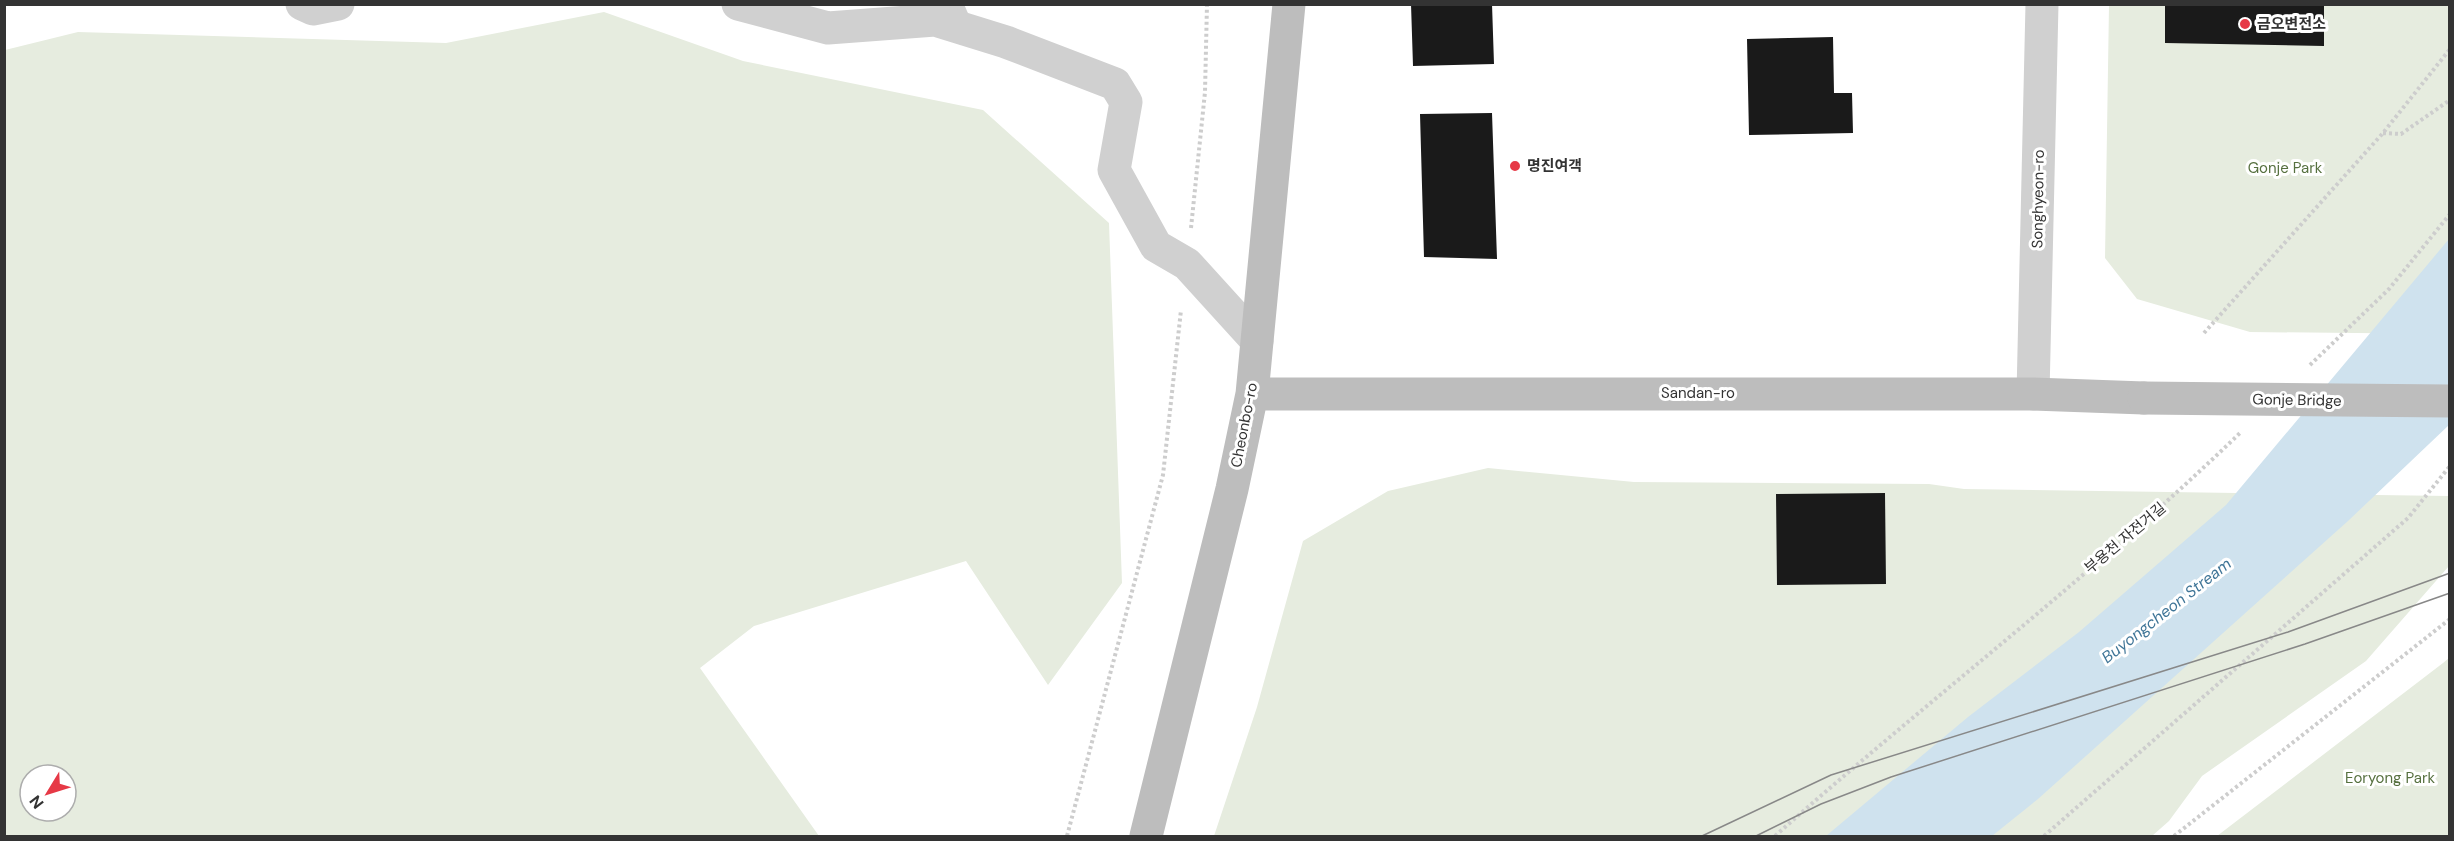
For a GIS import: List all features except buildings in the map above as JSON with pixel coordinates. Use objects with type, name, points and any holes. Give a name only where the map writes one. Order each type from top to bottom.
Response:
[{"type":"main road","name":"Cheonbo-ro","points":[[1146,837],[1232,489],[1252,393],[1288,4]]},
{"type":"main road","name":"Sandan-ro","points":[[1252,393],[2033,394],[2144,398]]},
{"type":"main road","name":"Gonje Bridge","points":[[2144,398],[2450,401]]},
{"type":"street","points":[[302,4],[313,9],[338,4]]},
{"type":"street","points":[[738,4],[828,28],[935,21],[958,17],[1006,42],[1115,84],[1126,102],[1114,170],[1156,246],[1187,264],[1257,341]]},
{"type":"street","name":"Songhyeon-ro","points":[[2033,394],[2042,4]]},
{"type":"path","points":[[1067,837],[1163,475],[1205,92],[1208,4]]},
{"type":"path","points":[[2204,333],[2383,134],[2450,49]]},
{"type":"path","points":[[2383,134],[2400,134],[2450,100]]},
{"type":"path","points":[[2304,371],[2389,289],[2450,214]]},
{"type":"path","name":"부용천 자전거길","points":[[1775,837],[1874,749],[2169,502],[2245,428]]},
{"type":"path","points":[[2044,837],[2408,518],[2450,466]]},
{"type":"path","points":[[2174,837],[2450,618]]},
{"type":"green space","name":"Gonje Park","points":[[2109,5],[2449,5],[2449,334],[2250,332],[2137,299],[2105,258]]},
{"type":"green space","points":[[604,12],[743,61],[983,110],[1109,223],[1122,583],[1048,685],[966,561],[754,626],[700,668],[819,836],[5,836],[5,50],[78,32],[446,43]]},
{"type":"green space","points":[[1488,468],[1634,482],[1929,484],[1964,489],[2449,496],[2449,566],[2366,661],[2202,776],[2169,821],[2152,836],[1214,836],[1257,707],[1303,541],[1388,491]]},
{"type":"green space","name":"Eoryong Park","points":[[2449,658],[2449,836],[2217,836],[2443,663]]},
{"type":"water","name":"Buyongcheon Stream","points":[[2449,239],[2449,425],[2348,521],[2038,799],[1992,836],[1826,836],[1968,717],[2079,632],[2226,505]]},
{"type":"tram line","points":[[1702,836],[1831,775],[2288,632],[2450,573]]},
{"type":"tram line","points":[[1756,836],[1821,804],[1891,777],[2305,644],[2450,593]]},
{"type":"place","name":"금오변전소","points":[[2245,24]]},
{"type":"place","name":"명진여객","points":[[1515,166]]}]
